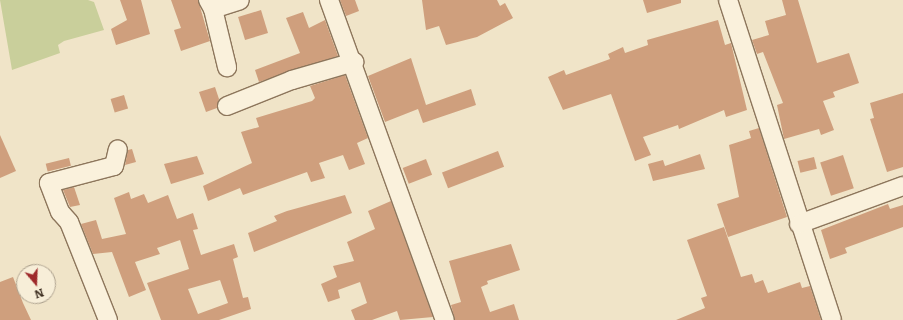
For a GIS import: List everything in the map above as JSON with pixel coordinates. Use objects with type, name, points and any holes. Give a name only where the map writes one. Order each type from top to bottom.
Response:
[{"type":"street","points":[[227,67],[210,5],[240,0]]},
{"type":"street","points":[[329,0],[354,62],[445,320]]},
{"type":"street","points":[[728,0],[799,224],[832,320]]},
{"type":"street","points":[[227,106],[292,80],[354,62]]},
{"type":"street","points":[[108,320],[69,222],[60,212],[49,183],[114,166],[118,149]]},
{"type":"street","points":[[799,224],[903,186]]},
{"type":"green space","points":[[0,0],[88,0],[94,2],[104,30],[64,41],[58,45],[60,53],[12,70]]},
{"type":"building","points":[[120,0],[141,0],[150,34],[116,45],[111,29],[127,20]]},
{"type":"building","points":[[171,0],[198,0],[210,41],[181,51],[174,30],[181,28]]},
{"type":"building","points":[[340,0],[355,0],[359,11],[346,16]]},
{"type":"building","points":[[422,0],[497,0],[500,6],[505,3],[513,18],[477,37],[446,45],[439,26],[426,30]]},
{"type":"building","points":[[643,0],[681,0],[681,3],[647,13]]},
{"type":"building","points":[[782,0],[798,0],[817,63],[849,53],[859,83],[833,92],[835,97],[823,101],[834,130],[821,135],[819,129],[784,139],[777,105],[783,103],[763,52],[757,54],[752,40],[769,35],[765,21],[786,15]]},
{"type":"building","points":[[261,10],[268,33],[245,40],[238,17]]},
{"type":"building","points":[[303,12],[309,28],[325,20],[338,56],[259,82],[255,70],[300,53],[286,18]]},
{"type":"building","points":[[718,20],[725,45],[731,43],[747,110],[726,117],[724,110],[679,129],[678,125],[643,137],[651,155],[635,161],[611,94],[563,110],[548,77],[564,70],[566,75],[610,59],[608,54],[623,47],[625,53],[648,45],[647,40]]},
{"type":"building","points":[[411,58],[426,105],[471,89],[476,105],[423,123],[418,109],[385,122],[368,76]]},
{"type":"building","points":[[345,75],[368,138],[357,143],[365,164],[349,170],[343,155],[319,163],[325,178],[311,182],[307,172],[243,195],[240,188],[208,201],[203,186],[252,163],[241,132],[259,127],[256,118],[312,101],[315,98],[310,86]]},
{"type":"building","points":[[215,87],[219,99],[217,108],[206,112],[199,92]]},
{"type":"building","points":[[903,93],[903,167],[887,172],[870,119],[874,118],[870,103]]},
{"type":"building","points":[[124,95],[128,108],[115,112],[111,99]]},
{"type":"building","points":[[759,128],[787,217],[728,237],[717,204],[739,197],[729,145],[751,138],[749,131]]},
{"type":"building","points":[[0,135],[16,171],[0,178]]},
{"type":"building","points":[[132,149],[136,162],[125,165],[128,150]]},
{"type":"building","points":[[498,151],[504,167],[448,188],[442,173]]},
{"type":"building","points":[[700,154],[705,169],[653,181],[648,164],[663,160],[665,166]]},
{"type":"building","points":[[843,155],[854,188],[831,196],[820,162]]},
{"type":"building","points":[[197,156],[204,174],[171,184],[164,164]]},
{"type":"building","points":[[814,157],[817,169],[800,173],[798,161]]},
{"type":"building","points":[[69,158],[71,166],[48,172],[46,164]]},
{"type":"building","points":[[426,159],[432,175],[409,184],[403,168]]},
{"type":"building","points":[[74,187],[80,205],[70,207],[63,190]]},
{"type":"building","points":[[129,192],[131,199],[144,194],[148,203],[168,195],[177,219],[193,213],[198,229],[193,230],[201,255],[234,244],[238,257],[233,259],[243,298],[248,297],[251,309],[219,320],[161,320],[147,283],[189,269],[180,240],[157,248],[160,254],[135,262],[146,290],[129,297],[112,252],[93,254],[81,224],[96,220],[102,239],[126,234],[114,198]],"holes":[[[220,280],[228,303],[198,314],[188,289]]]},
{"type":"building","points":[[345,195],[352,213],[254,252],[248,233],[277,221],[274,216]]},
{"type":"building","points":[[391,201],[433,317],[400,320],[397,311],[372,320],[355,320],[351,310],[367,303],[360,282],[338,290],[340,298],[328,302],[321,284],[337,277],[333,266],[354,261],[347,242],[375,229],[368,211]]},
{"type":"building","points":[[888,204],[890,209],[903,205],[903,227],[845,248],[847,253],[830,259],[821,230]]},
{"type":"building","points":[[724,227],[741,277],[752,274],[755,283],[763,280],[768,293],[800,282],[802,288],[810,286],[821,320],[676,320],[705,308],[701,298],[707,296],[687,240]]},
{"type":"building","points":[[511,244],[520,270],[487,281],[488,284],[481,287],[490,312],[514,304],[519,320],[455,320],[451,305],[461,302],[449,261]]},
{"type":"building","points":[[13,277],[16,285],[16,304],[23,304],[31,320],[0,320],[0,282]]}]
